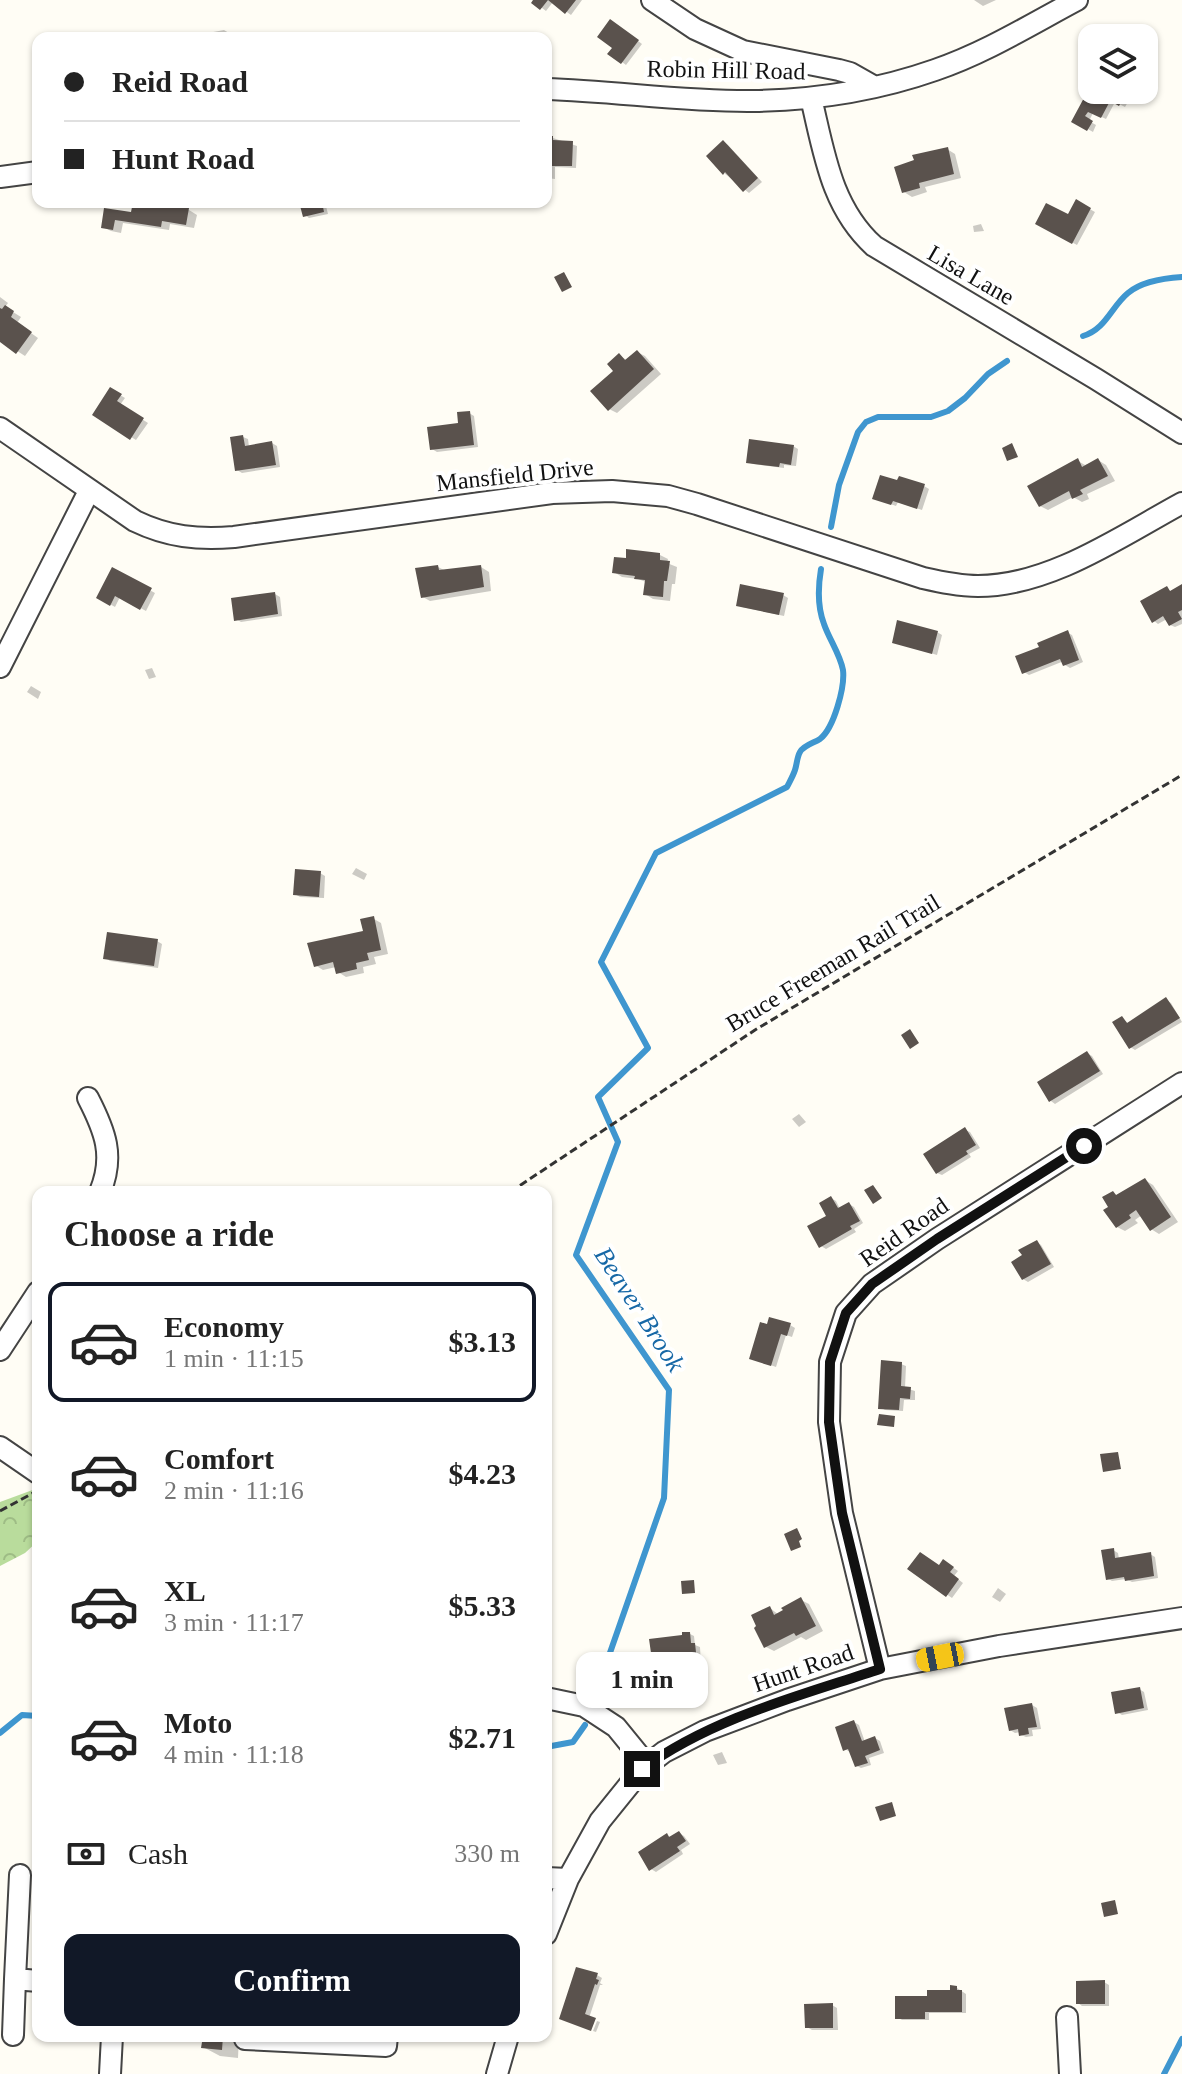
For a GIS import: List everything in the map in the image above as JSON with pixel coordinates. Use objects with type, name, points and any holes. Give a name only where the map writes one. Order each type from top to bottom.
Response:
[{"type":"street","points":[[652,0],[695,29],[743,51],[839,70],[873,86]]},
{"type":"street","name":"Robin Hill Road","points":[[552,89],[726,101],[811,98],[920,75],[958,61],[1077,0]]},
{"type":"street","name":"Lisa Lane","points":[[811,98],[836,193],[858,232],[891,258],[1182,433]]},
{"type":"street","points":[[0,177],[32,173]]},
{"type":"street","name":"Mansfield Drive","points":[[0,428],[135,521],[152,530],[193,539],[265,533],[552,493],[612,491],[668,496],[743,517],[923,578],[977,586],[1001,585],[1048,572],[1098,549],[1182,503]]},
{"type":"street","points":[[0,667],[89,491]]},
{"type":"street","name":"Reid Road","points":[[880,1669],[842,1513],[829,1422],[830,1362],[846,1313],[872,1284],[937,1239],[1182,1083]]},
{"type":"street","points":[[88,1098],[101,1123],[108,1149],[107,1175],[102,1186]]},
{"type":"street","points":[[0,1350],[32,1301]]},
{"type":"street","points":[[0,1447],[32,1469]]},
{"type":"street","name":"Hunt Road","points":[[552,1919],[568,1879],[600,1821],[642,1769],[664,1752],[705,1731],[880,1669],[999,1646],[1182,1618]]},
{"type":"street","points":[[552,1699],[584,1706],[616,1727],[647,1765]]},
{"type":"street","points":[[13,2035],[20,1875]]},
{"type":"street","points":[[552,1878],[568,1879]]},
{"type":"street","points":[[15,1979],[32,1980]]},
{"type":"street","points":[[1067,2017],[1070,2074]]},
{"type":"street","points":[[110,2074],[112,2042]]},
{"type":"street","points":[[305,2042],[386,2046],[386,2042]]},
{"type":"street","points":[[497,2074],[506,2042]]},
{"type":"path","name":"Bruce Freeman Rail Trail","points":[[519,1186],[755,1030],[1182,775]]},
{"type":"path","points":[[0,1511],[32,1493]]},
{"type":"green space","points":[[32,1490],[32,1547],[0,1566],[0,1502]]},
{"type":"building","points":[[533,0],[548,0],[540,10],[531,3]]},
{"type":"building","points":[[548,0],[576,0],[565,14]]},
{"type":"building","points":[[610,19],[639,40],[621,64],[607,54],[612,48],[597,37]]},
{"type":"building","points":[[1081,104],[1108,104],[1101,118],[1088,112],[1085,116],[1093,121],[1087,131],[1071,122]]},
{"type":"building","points":[[552,136],[553,140],[573,141],[572,166],[552,166]]},
{"type":"building","points":[[723,140],[758,178],[743,192],[706,156]]},
{"type":"building","points":[[948,147],[954,174],[919,183],[920,188],[902,193],[894,167],[914,160],[912,155]]},
{"type":"building","points":[[1076,199],[1091,208],[1072,244],[1035,224],[1046,203],[1068,214]]},
{"type":"building","points":[[104,208],[131,212],[132,208],[189,208],[186,225],[162,221],[161,227],[115,220],[113,230],[101,228]]},
{"type":"building","points":[[301,208],[323,208],[324,212],[303,217]]},
{"type":"building","points":[[564,272],[572,287],[562,292],[554,277]]},
{"type":"building","points":[[5,305],[14,311],[11,317],[32,332],[16,354],[0,342],[0,308]]},
{"type":"building","points":[[637,350],[654,369],[608,411],[590,391],[613,371],[607,364],[619,353],[625,360]]},
{"type":"building","points":[[110,387],[122,394],[117,401],[144,418],[130,440],[92,415]]},
{"type":"building","points":[[470,411],[474,445],[430,450],[427,427],[458,423],[457,412]]},
{"type":"building","points":[[243,435],[245,446],[272,441],[276,465],[235,471],[230,437]]},
{"type":"building","points":[[749,439],[794,445],[791,465],[780,463],[779,467],[746,463]]},
{"type":"building","points":[[1012,443],[1018,457],[1007,461],[1002,448]]},
{"type":"building","points":[[1078,458],[1082,467],[1098,458],[1108,476],[1080,490],[1083,494],[1072,499],[1069,491],[1039,507],[1027,486]]},
{"type":"building","points":[[880,475],[897,480],[899,476],[925,484],[917,509],[893,501],[891,505],[872,499]]},
{"type":"building","points":[[626,549],[660,553],[660,560],[670,561],[663,597],[643,595],[645,580],[612,573],[614,557],[626,558]]},
{"type":"building","points":[[438,565],[439,570],[481,565],[484,587],[421,598],[415,568]]},
{"type":"building","points":[[112,567],[152,588],[140,610],[115,596],[110,606],[96,598]]},
{"type":"building","points":[[740,584],[784,593],[779,615],[736,606]]},
{"type":"building","points":[[1182,584],[1182,610],[1178,612],[1182,619],[1169,626],[1163,616],[1152,623],[1140,601],[1167,586],[1170,591]]},
{"type":"building","points":[[275,592],[278,614],[234,621],[231,598]]},
{"type":"building","points":[[897,620],[938,631],[932,654],[892,643]]},
{"type":"building","points":[[1068,630],[1079,660],[1063,666],[1060,659],[1022,674],[1015,656],[1039,647],[1037,643]]},
{"type":"building","points":[[295,869],[321,871],[319,897],[293,895]]},
{"type":"building","points":[[374,916],[381,950],[367,953],[369,960],[356,963],[357,969],[336,974],[333,962],[314,967],[307,943],[363,931],[360,919]]},
{"type":"building","points":[[107,932],[158,939],[154,966],[103,959]]},
{"type":"building","points":[[1166,997],[1180,1018],[1129,1049],[1112,1022],[1122,1016],[1127,1023]]},
{"type":"building","points":[[910,1029],[919,1043],[910,1049],[901,1035]]},
{"type":"building","points":[[1087,1051],[1100,1071],[1049,1102],[1037,1082]]},
{"type":"building","points":[[965,1127],[976,1145],[966,1151],[968,1154],[936,1174],[923,1154]]},
{"type":"building","points":[[1145,1178],[1171,1217],[1150,1231],[1136,1210],[1129,1215],[1131,1218],[1116,1228],[1103,1210],[1108,1207],[1102,1197],[1113,1191],[1116,1195]]},
{"type":"building","points":[[873,1185],[882,1198],[873,1204],[864,1190]]},
{"type":"building","points":[[831,1196],[838,1208],[849,1202],[860,1221],[819,1248],[807,1226],[826,1216],[819,1203]]},
{"type":"building","points":[[1037,1240],[1051,1264],[1022,1280],[1011,1262],[1022,1255],[1018,1250]]},
{"type":"building","points":[[769,1317],[791,1323],[787,1336],[781,1334],[771,1366],[749,1359],[760,1322],[767,1324]]},
{"type":"building","points":[[881,1360],[902,1362],[901,1386],[911,1387],[910,1399],[900,1398],[899,1410],[878,1409]]},
{"type":"building","points":[[879,1414],[895,1416],[894,1427],[877,1425]]},
{"type":"building","points":[[1118,1452],[1121,1469],[1103,1472],[1100,1454]]},
{"type":"building","points":[[797,1528],[802,1539],[799,1541],[801,1547],[791,1551],[784,1534]]},
{"type":"building","points":[[1114,1548],[1115,1558],[1151,1552],[1154,1576],[1125,1581],[1124,1577],[1106,1580],[1101,1550]]},
{"type":"building","points":[[920,1552],[939,1565],[943,1559],[954,1567],[950,1572],[959,1579],[946,1597],[907,1569]]},
{"type":"building","points":[[694,1580],[695,1593],[682,1594],[681,1581]]},
{"type":"building","points":[[801,1597],[816,1626],[764,1648],[751,1615],[770,1606],[774,1615]]},
{"type":"building","points":[[682,1632],[690,1632],[697,1662],[684,1664],[684,1660],[652,1660],[649,1639],[682,1635]]},
{"type":"building","points":[[1140,1687],[1144,1708],[1115,1714],[1111,1692]]},
{"type":"building","points":[[1032,1703],[1037,1727],[1028,1728],[1029,1734],[1019,1736],[1018,1729],[1009,1731],[1004,1708]]},
{"type":"building","points":[[854,1720],[862,1741],[875,1736],[880,1750],[865,1756],[868,1763],[855,1767],[848,1749],[843,1751],[835,1727]]},
{"type":"building","points":[[892,1802],[896,1816],[880,1821],[875,1807]]},
{"type":"building","points":[[679,1831],[686,1841],[677,1847],[680,1851],[649,1871],[638,1852],[667,1833],[669,1837]]},
{"type":"building","points":[[1115,1900],[1118,1914],[1104,1917],[1101,1903]]},
{"type":"building","points":[[576,1967],[598,1973],[596,1979],[599,1980],[585,2014],[596,2018],[591,2031],[559,2019]]},
{"type":"building","points":[[1105,1980],[1105,2004],[1076,2004],[1076,1981]]},
{"type":"building","points":[[950,1985],[962,1990],[962,2012],[925,2012],[925,2019],[895,2019],[895,1996],[927,1996],[927,1990],[950,1990]]},
{"type":"building","points":[[833,2003],[833,2028],[805,2028],[804,2004]]},
{"type":"building","points":[[202,2042],[223,2042],[222,2050],[201,2048]]},
{"type":"waterway","name":"Beaver Brook","points":[[1083,336],[1103,323],[1133,289],[1154,281],[1182,277]]},
{"type":"waterway","name":"Beaver Brook","points":[[831,527],[839,485],[858,432],[866,422],[878,417],[931,417],[948,411],[1007,361]]},
{"type":"waterway","name":"Beaver Brook","points":[[597,1690],[664,1498],[669,1390],[576,1255],[618,1142],[598,1097],[648,1048],[601,962],[656,853],[787,787],[800,752],[820,739],[830,726],[840,696],[843,670],[820,610],[821,569]]},
{"type":"waterway","name":"Beaver Brook","points":[[0,1733],[22,1715],[32,1716]]},
{"type":"waterway","name":"Beaver Brook","points":[[552,1746],[573,1742],[585,1725]]},
{"type":"waterway","points":[[1164,2074],[1182,2039]]},
{"type":"route","points":[[642,1769],[664,1752],[705,1731],[880,1669],[842,1513],[829,1422],[830,1362],[846,1313],[872,1284],[1084,1146]]}]
